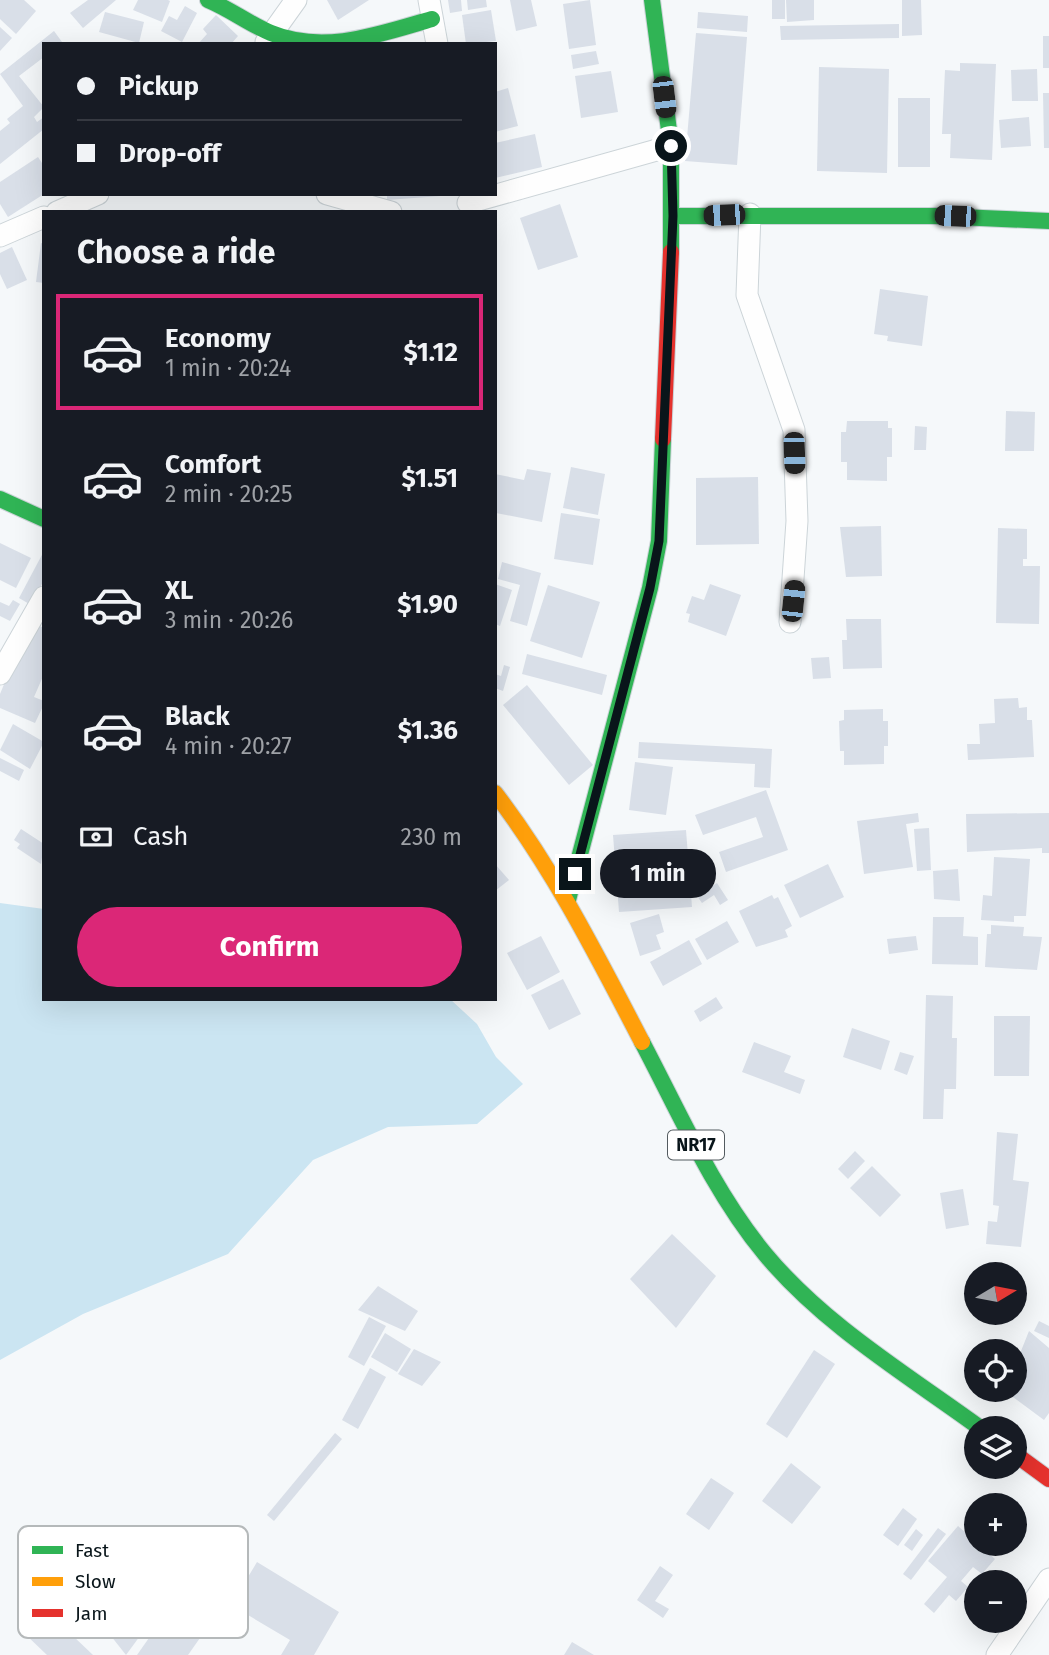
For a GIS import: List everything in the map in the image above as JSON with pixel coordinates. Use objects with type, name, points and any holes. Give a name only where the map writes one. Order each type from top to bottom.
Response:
[{"type":"street","points":[[208,0],[269,39],[305,42]]},
{"type":"street","points":[[269,39],[296,0]]},
{"type":"street","points":[[568,900],[650,588],[659,541],[673,216],[671,146],[652,0]]},
{"type":"street","points":[[346,42],[431,10],[437,42]]},
{"type":"street","points":[[497,195],[671,146]]},
{"type":"street","points":[[62,210],[93,196]]},
{"type":"street","points":[[334,196],[384,210]]},
{"type":"street","points":[[467,203],[492,196]]},
{"type":"street","points":[[750,214],[747,295],[794,430],[797,521],[790,622]]},
{"type":"street","points":[[673,216],[936,216],[1049,221]]},
{"type":"street","points":[[0,236],[42,218]]},
{"type":"street","points":[[0,499],[42,518]]},
{"type":"street","points":[[0,674],[42,600]]},
{"type":"street","name":"NR17","points":[[497,796],[522,828],[568,900],[724,1198],[754,1240],[777,1268],[817,1304],[964,1416]]},
{"type":"street","points":[[1027,1463],[1049,1479]]},
{"type":"street","points":[[997,1655],[1049,1579]]},
{"type":"shaded area","points":[[0,903],[42,909],[42,1001],[452,1001],[477,1024],[496,1057],[523,1084],[477,1124],[388,1127],[313,1160],[228,1254],[83,1314],[0,1360]]},
{"type":"building","points":[[0,0],[24,0],[36,11],[16,34],[0,19]]},
{"type":"building","points":[[88,0],[116,0],[83,28],[70,13]]},
{"type":"building","points":[[138,0],[170,1],[162,22],[133,10]]},
{"type":"building","points":[[327,0],[369,0],[338,20]]},
{"type":"building","points":[[448,0],[461,0],[462,11],[450,13]]},
{"type":"building","points":[[467,0],[486,0],[487,7],[468,10]]},
{"type":"building","points":[[510,0],[531,0],[537,26],[516,31]]},
{"type":"building","points":[[590,0],[596,45],[569,49],[563,4]]},
{"type":"building","points":[[772,0],[785,0],[785,19],[772,19]]},
{"type":"building","points":[[786,0],[814,0],[814,20],[787,22]]},
{"type":"building","points":[[902,0],[921,0],[922,35],[902,36]]},
{"type":"building","points":[[185,6],[197,13],[182,42],[161,31],[169,16],[177,20]]},
{"type":"building","points":[[491,10],[496,41],[466,42],[462,15]]},
{"type":"building","points":[[105,12],[144,22],[139,42],[99,32]]},
{"type":"building","points":[[698,12],[748,16],[747,32],[697,28]]},
{"type":"building","points":[[216,15],[238,36],[233,42],[200,42],[207,34],[203,29]]},
{"type":"building","points":[[899,24],[899,38],[781,40],[780,26]]},
{"type":"building","points":[[0,27],[12,38],[0,51]]},
{"type":"building","points":[[54,31],[62,42],[42,42],[42,59],[19,76],[42,105],[42,109],[34,117],[37,122],[42,118],[42,131],[0,164],[0,131],[10,123],[7,119],[23,106],[0,74]]},
{"type":"building","points":[[696,33],[747,37],[737,165],[685,161]]},
{"type":"building","points":[[1043,36],[1049,36],[1049,68],[1043,68]]},
{"type":"building","points":[[596,51],[599,64],[573,69],[571,55]]},
{"type":"building","points":[[960,63],[996,64],[992,160],[950,158],[951,134],[942,134],[945,70],[960,71]]},
{"type":"building","points":[[819,67],[889,69],[887,173],[817,171]]},
{"type":"building","points":[[1037,69],[1038,101],[1012,101],[1011,70]]},
{"type":"building","points":[[611,71],[618,112],[581,118],[575,76]]},
{"type":"building","points":[[508,88],[518,126],[497,131],[497,91]]},
{"type":"building","points":[[1043,93],[1049,93],[1049,148],[1044,148]]},
{"type":"building","points":[[898,98],[930,98],[930,167],[898,167]]},
{"type":"building","points":[[1029,117],[1031,146],[1001,148],[999,120]]},
{"type":"building","points":[[535,134],[542,167],[497,178],[497,143]]},
{"type":"building","points":[[38,157],[42,163],[42,195],[8,217],[0,204],[0,182]]},
{"type":"building","points":[[387,196],[441,196],[387,200]]},
{"type":"building","points":[[560,204],[578,257],[538,270],[520,218]]},
{"type":"building","points":[[41,243],[42,283],[36,282]]},
{"type":"building","points":[[12,247],[27,280],[7,289],[0,274],[0,253]]},
{"type":"building","points":[[880,289],[928,296],[922,346],[887,341],[888,336],[874,334]]},
{"type":"building","points":[[1006,411],[1035,412],[1034,451],[1005,451]]},
{"type":"building","points":[[847,421],[888,421],[888,428],[892,428],[892,457],[887,457],[887,481],[847,480],[847,462],[841,462],[841,432],[846,432]]},
{"type":"building","points":[[915,426],[927,427],[926,450],[914,450]]},
{"type":"building","points":[[571,467],[605,474],[598,515],[563,508]]},
{"type":"building","points":[[527,469],[551,473],[542,522],[497,513],[497,474],[524,480]]},
{"type":"building","points":[[758,477],[759,544],[696,545],[696,478]]},
{"type":"building","points":[[561,513],[600,519],[593,565],[554,559]]},
{"type":"building","points":[[881,526],[882,576],[846,577],[840,527]]},
{"type":"building","points":[[998,528],[1027,529],[1027,559],[1023,559],[1023,566],[1040,566],[1039,624],[996,623]]},
{"type":"building","points":[[0,543],[31,558],[16,588],[0,580]]},
{"type":"building","points":[[42,555],[42,584],[31,605],[19,598]]},
{"type":"building","points":[[502,562],[541,573],[527,626],[510,621],[520,585],[498,579]]},
{"type":"building","points":[[710,584],[741,595],[726,636],[688,622],[690,614],[686,613],[692,596],[704,600]]},
{"type":"building","points":[[497,585],[512,590],[500,626],[497,625]]},
{"type":"building","points":[[548,585],[600,602],[582,658],[530,641]]},
{"type":"building","points":[[13,600],[20,604],[10,621],[0,616],[0,602],[9,606]]},
{"type":"building","points":[[846,619],[881,619],[882,668],[843,669],[842,640],[847,640]]},
{"type":"building","points":[[30,622],[42,627],[42,679],[34,697],[42,700],[42,708],[35,723],[0,708],[0,694]]},
{"type":"building","points":[[527,654],[607,675],[602,695],[522,674]]},
{"type":"building","points":[[829,657],[831,678],[813,679],[811,658]]},
{"type":"building","points":[[504,665],[510,667],[503,691],[497,689],[497,675],[501,676]]},
{"type":"building","points":[[527,685],[593,765],[569,785],[503,705]]},
{"type":"building","points":[[1018,698],[1019,708],[1027,707],[1027,720],[1032,720],[1034,757],[968,760],[967,744],[980,744],[979,724],[995,723],[994,699]]},
{"type":"building","points":[[883,709],[883,721],[888,721],[888,746],[884,746],[884,764],[844,765],[844,751],[840,751],[839,721],[844,720],[844,710]]},
{"type":"building","points":[[13,724],[42,741],[30,769],[0,750]]},
{"type":"building","points":[[639,742],[772,749],[770,788],[754,787],[755,764],[638,758]]},
{"type":"building","points":[[0,758],[24,770],[19,781],[0,771]]},
{"type":"building","points":[[635,762],[673,767],[666,815],[629,810]]},
{"type":"building","points":[[766,790],[788,850],[726,872],[719,852],[763,837],[756,817],[703,835],[695,815]]},
{"type":"building","points":[[918,813],[919,822],[906,824],[913,867],[864,874],[857,821]]},
{"type":"building","points":[[1049,813],[1049,853],[1042,853],[1042,848],[967,852],[966,814]]},
{"type":"building","points":[[929,828],[931,870],[917,871],[914,829]]},
{"type":"building","points":[[21,829],[42,843],[41,864],[17,848],[20,844],[14,840]]},
{"type":"building","points":[[686,830],[692,907],[619,912],[613,835]]},
{"type":"building","points":[[994,857],[1030,859],[1026,916],[1014,916],[1014,922],[981,920],[983,895],[992,896]]},
{"type":"building","points":[[828,864],[844,897],[800,918],[784,885]]},
{"type":"building","points":[[497,866],[509,880],[497,889]]},
{"type":"building","points":[[958,869],[960,901],[934,899],[933,871]]},
{"type":"building","points":[[717,883],[728,900],[720,905],[714,895],[702,903],[697,896]]},
{"type":"building","points":[[772,895],[774,899],[778,897],[792,926],[785,930],[788,937],[756,947],[739,911]]},
{"type":"building","points":[[659,914],[664,932],[656,935],[661,949],[640,956],[630,923]]},
{"type":"building","points":[[933,917],[964,917],[963,936],[978,937],[978,965],[932,964]]},
{"type":"building","points":[[727,921],[739,942],[707,960],[695,939]]},
{"type":"building","points":[[991,925],[1024,927],[1023,936],[1042,937],[1037,970],[985,967],[987,934],[991,934]]},
{"type":"building","points":[[541,936],[560,972],[527,990],[507,953]]},
{"type":"building","points":[[916,936],[918,950],[889,954],[887,939]]},
{"type":"building","points":[[689,940],[702,964],[663,986],[650,962]]},
{"type":"building","points":[[563,979],[581,1014],[549,1030],[531,995]]},
{"type":"building","points":[[926,995],[953,996],[952,1038],[957,1038],[956,1089],[944,1089],[943,1119],[923,1119]]},
{"type":"building","points":[[716,997],[723,1008],[700,1022],[694,1011]]},
{"type":"building","points":[[994,1016],[1030,1016],[1029,1076],[994,1076]]},
{"type":"building","points":[[852,1028],[890,1041],[881,1070],[843,1057]]},
{"type":"building","points":[[754,1042],[791,1056],[784,1072],[805,1080],[800,1094],[742,1072]]},
{"type":"building","points":[[900,1052],[914,1056],[907,1075],[894,1070]]},
{"type":"building","points":[[997,1132],[1018,1134],[1013,1180],[1029,1182],[1021,1247],[986,1244],[988,1221],[997,1222],[999,1206],[993,1205]]},
{"type":"building","points":[[855,1151],[865,1161],[848,1179],[838,1169]]},
{"type":"building","points":[[872,1166],[901,1195],[880,1217],[850,1188]]},
{"type":"building","points":[[963,1189],[969,1225],[946,1229],[940,1193]]},
{"type":"building","points":[[672,1234],[716,1276],[676,1328],[630,1279]]},
{"type":"building","points":[[378,1286],[418,1311],[405,1331],[358,1310]]},
{"type":"building","points":[[369,1317],[386,1326],[364,1366],[348,1357]]},
{"type":"building","points":[[1039,1321],[1049,1326],[1049,1338],[1034,1331]]},
{"type":"building","points":[[1029,1331],[1049,1348],[1049,1413],[1044,1420],[1020,1402],[1027,1402],[1026,1339]]},
{"type":"building","points":[[385,1333],[411,1349],[397,1372],[371,1357]]},
{"type":"building","points":[[414,1349],[441,1362],[422,1386],[398,1374]]},
{"type":"building","points":[[814,1350],[835,1364],[787,1438],[766,1424]]},
{"type":"building","points":[[370,1368],[386,1377],[358,1429],[342,1420]]},
{"type":"building","points":[[335,1433],[342,1439],[274,1521],[267,1515]]},
{"type":"building","points":[[791,1463],[821,1487],[792,1524],[762,1501]]},
{"type":"building","points":[[711,1478],[734,1493],[709,1530],[686,1514]]},
{"type":"building","points":[[903,1508],[917,1519],[898,1546],[883,1535]]},
{"type":"building","points":[[958,1526],[964,1531],[964,1556],[992,1556],[995,1559],[985,1570],[973,1567],[964,1570],[961,1581],[964,1584],[964,1592],[956,1601],[949,1595],[934,1613],[924,1604],[947,1577],[928,1561]]},
{"type":"building","points":[[938,1528],[946,1534],[911,1580],[903,1574]]},
{"type":"building","points":[[916,1529],[923,1535],[912,1551],[904,1545]]},
{"type":"building","points":[[257,1562],[339,1612],[314,1655],[281,1655],[290,1640],[248,1615],[248,1577]]},
{"type":"building","points":[[660,1566],[673,1575],[655,1601],[669,1609],[663,1618],[637,1600]]},
{"type":"building","points":[[29,1638],[75,1638],[93,1655],[47,1655]]},
{"type":"building","points":[[113,1638],[138,1638],[126,1655]]},
{"type":"building","points":[[149,1638],[200,1638],[188,1655],[137,1655]]},
{"type":"building","points":[[572,1642],[594,1655],[564,1655]]},
{"type":"traffic: fast","points":[[208,0],[271,33],[311,42],[352,40],[432,19]]},
{"type":"traffic: fast","points":[[652,0],[671,146],[671,252]]},
{"type":"traffic: fast","points":[[673,216],[936,216],[1049,221]]},
{"type":"traffic: fast","points":[[568,900],[650,588],[659,541],[663,439]]},
{"type":"traffic: fast","points":[[0,499],[42,518]]},
{"type":"traffic: fast","points":[[642,1042],[713,1178],[746,1230],[765,1254],[788,1280],[839,1326],[964,1417]]},
{"type":"traffic: slow","points":[[497,796],[556,883],[642,1042]]},
{"type":"traffic: jam","points":[[663,439],[671,252]]},
{"type":"traffic: jam","points":[[1027,1463],[1049,1479]]},
{"type":"route","points":[[575,874],[650,588],[659,541],[673,216],[671,146]]}]
